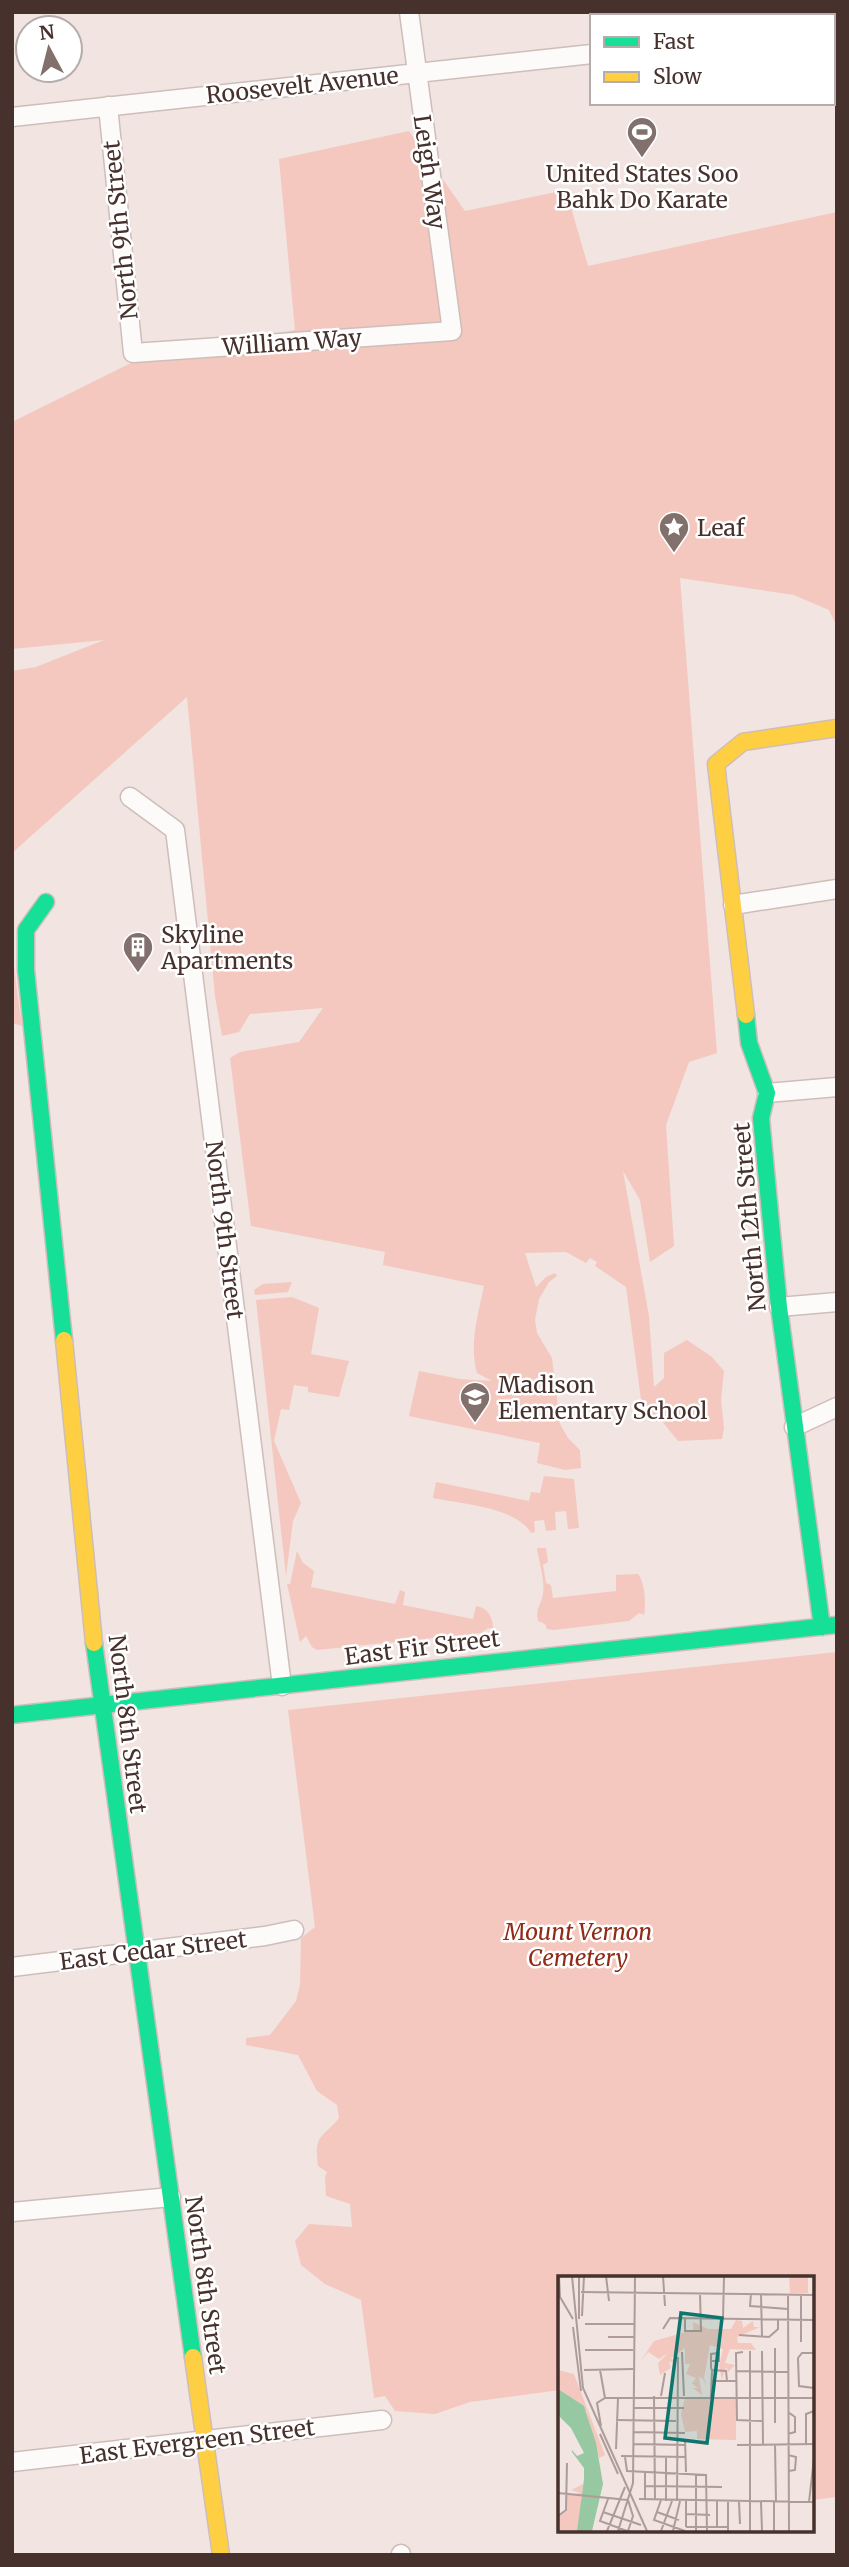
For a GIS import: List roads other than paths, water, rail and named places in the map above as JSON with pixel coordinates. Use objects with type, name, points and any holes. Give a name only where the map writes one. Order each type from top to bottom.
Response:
[{"type":"street","name":"Leigh Way","points":[[409,12],[452,331]]},
{"type":"street","name":"Roosevelt Avenue","points":[[12,117],[590,54]]},
{"type":"street","name":"North 9th Street","points":[[108,106],[133,353]]},
{"type":"street","name":"William Way","points":[[133,353],[452,331]]},
{"type":"street","name":"North 12th Street","points":[[829,1626],[794,1427],[779,1307],[761,1118],[767,1093],[749,1043],[716,764],[743,742],[837,728]]},
{"type":"street","name":"North 9th Street","points":[[130,797],[175,830],[282,1686]]},
{"type":"street","points":[[733,905],[837,889]]},
{"type":"street","name":"North 8th Street","points":[[46,902],[26,930],[26,970],[102,1705],[221,2555]]},
{"type":"street","points":[[767,1093],[837,1087]]},
{"type":"street","points":[[779,1307],[837,1301]]},
{"type":"street","points":[[794,1427],[837,1407]]},
{"type":"street","name":"East Fir Street","points":[[12,1715],[829,1626]]},
{"type":"street","name":"East Cedar Street","points":[[12,1967],[265,1937],[294,1930]]},
{"type":"street","points":[[12,2212],[171,2197]]},
{"type":"street","name":"East Evergreen Street","points":[[12,2462],[382,2420]]},
{"type":"place","name":"United States Soo Bahk Do Karate","points":[[642,159]]},
{"type":"place","name":"Leaf","points":[[674,554]]},
{"type":"place","name":"Skyline Apartments","points":[[138,974]]},
{"type":"place","name":"Madison Elementary School","points":[[475,1424]]},
{"type":"park label","name":"Mount Vernon Cemetery","points":[[578,1944]]}]
